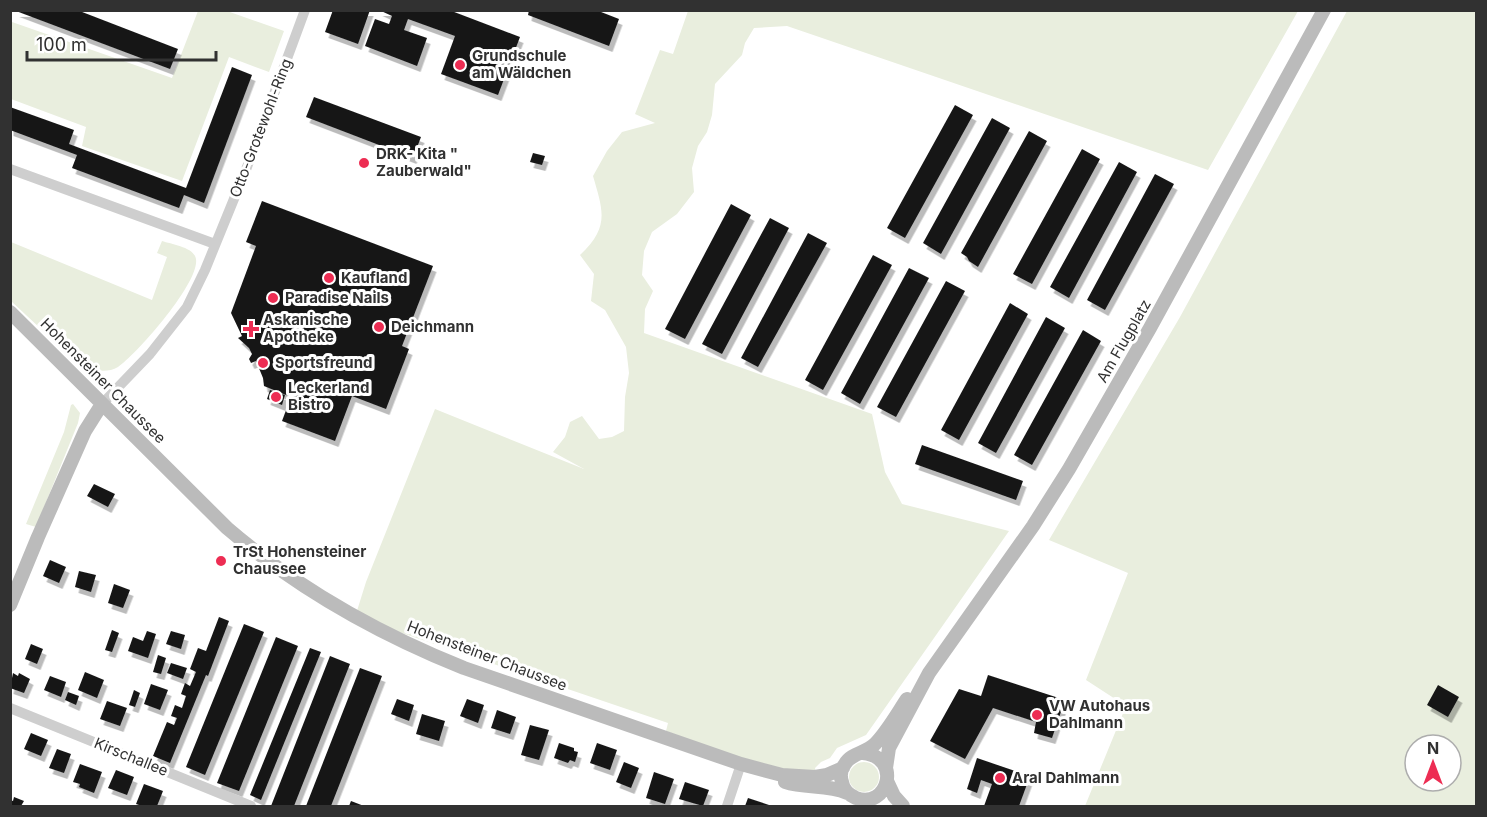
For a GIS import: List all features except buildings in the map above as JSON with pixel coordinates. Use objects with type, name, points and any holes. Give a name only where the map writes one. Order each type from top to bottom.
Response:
[{"type":"main road","name":"Am Flugplatz","points":[[862,753],[876,743],[909,696],[929,673],[1033,526],[1069,469],[1156,318],[1324,10]]},
{"type":"main road","name":"Hohensteiner Chaussee","points":[[10,312],[227,528],[259,555],[328,603],[386,634],[455,664],[741,764],[790,784],[834,789],[847,793]]},
{"type":"main road","points":[[10,605],[85,431],[102,404]]},
{"type":"main road","name":"Am Flugplatz","points":[[886,774],[889,748],[929,673]]},
{"type":"main road","points":[[884,807],[847,793],[841,780],[843,768],[849,759],[862,753],[877,757],[894,796],[903,807]]},
{"type":"main road","name":"Hohensteiner Chaussee","points":[[741,764],[796,777],[827,775],[843,768]]},
{"type":"main road","points":[[868,800],[881,793],[886,774]]},
{"type":"street","name":"Otto-Grotewohl-Ring","points":[[102,404],[150,354],[187,307],[247,167],[305,10]]},
{"type":"street","points":[[10,169],[215,244]]},
{"type":"street","name":"Kirschallee","points":[[10,708],[250,807]]},
{"type":"street","points":[[727,807],[741,764]]},
{"type":"green space","points":[[198,11],[227,11],[284,31],[269,72],[229,57],[182,181],[82,146],[86,127],[11,99],[12,22],[172,78]]},
{"type":"green space","points":[[688,11],[1298,11],[1208,170],[787,26],[754,28],[745,43],[742,55],[715,84],[712,115],[707,132],[698,146],[692,168],[694,192],[677,214],[652,232],[644,251],[642,275],[653,291],[645,309],[644,333],[872,414],[885,472],[902,504],[1009,531],[866,735],[837,748],[830,758],[815,768],[816,773],[778,769],[740,758],[666,731],[668,723],[399,632],[356,614],[366,582],[435,409],[584,469],[553,452],[565,437],[570,422],[582,416],[599,439],[612,437],[624,431],[625,397],[629,373],[626,347],[605,310],[591,301],[594,274],[580,255],[596,236],[602,218],[593,176],[607,151],[622,132],[655,123],[635,114],[660,50],[673,54]]},
{"type":"green space","points":[[1347,11],[1476,11],[1476,806],[1085,806],[1126,706],[1086,680],[1128,573],[1049,540],[1180,317]]},
{"type":"green space","points":[[162,241],[189,250],[195,256],[196,266],[180,297],[153,332],[127,360],[115,369],[87,372],[11,301],[11,242],[152,300],[167,257],[157,253]]},
{"type":"green space","points":[[73,404],[80,413],[78,423],[36,527],[26,524],[64,432]]},
{"type":"green space","points":[[864,762],[874,767],[879,777],[874,787],[864,792],[854,787],[849,777],[854,767]]},
{"type":"place","name":"Grundschule am Wäldchen","points":[[460,65]]},
{"type":"place","name":"DRK- Kita \" Zauberwald\"","points":[[364,163]]},
{"type":"place","name":"Kaufland","points":[[329,278]]},
{"type":"place","name":"Paradise Nails","points":[[273,298]]},
{"type":"place","name":"Deichmann","points":[[379,327]]},
{"type":"place","name":"Askanische Apotheke","points":[[251,329]]},
{"type":"place","name":"Sportsfreund","points":[[263,363]]},
{"type":"place","name":"Leckerland Bistro","points":[[276,397]]},
{"type":"place","name":"TrSt Hohensteiner Chaussee","points":[[221,561]]},
{"type":"place","name":"VW Autohaus Dahlmann","points":[[1037,715]]},
{"type":"place","name":"Aral Dahlmann","points":[[1000,778]]}]
